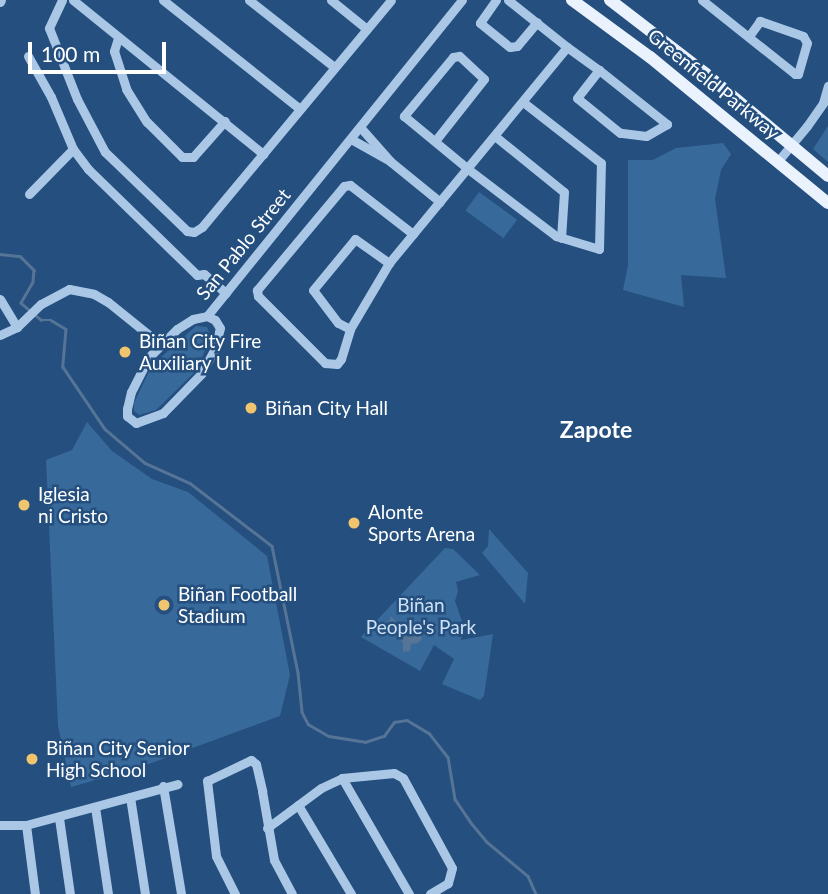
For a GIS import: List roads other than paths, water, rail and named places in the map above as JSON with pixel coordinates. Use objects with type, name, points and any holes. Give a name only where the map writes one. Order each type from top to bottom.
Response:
[{"type":"main road","name":"Greenfield Parkway","points":[[572,0],[650,57],[828,203]]},
{"type":"main road","name":"Greenfield Parkway","points":[[610,0],[828,176]]},
{"type":"street","points":[[62,0],[49,29],[77,99],[105,152],[187,231],[202,228],[391,0]]},
{"type":"street","points":[[73,0],[263,154]]},
{"type":"street","points":[[163,0],[300,109]]},
{"type":"street","points":[[249,0],[334,67]]},
{"type":"street","points":[[331,0],[367,29]]},
{"type":"street","name":"San Pablo Street","points":[[208,316],[215,320],[220,328],[214,350],[186,393],[163,413],[136,423],[127,416],[131,392],[139,373],[160,344],[193,319],[208,316],[462,0]]},
{"type":"street","points":[[496,0],[480,23],[510,47],[517,47],[537,22]]},
{"type":"street","points":[[508,0],[599,70],[667,124],[646,136],[620,133],[577,98],[599,70]]},
{"type":"street","points":[[702,0],[795,74],[807,43],[803,36],[760,21],[749,37]]},
{"type":"street","points":[[715,11],[720,0]]},
{"type":"street","points":[[118,38],[114,51],[126,89],[147,122],[182,157],[193,157],[225,121]]},
{"type":"street","points":[[413,234],[350,185],[344,186],[257,290],[258,296],[325,363],[337,364],[341,359],[349,329],[389,262],[413,234],[440,202],[496,137],[568,47]]},
{"type":"street","points":[[28,56],[51,97],[73,149],[88,170],[197,275],[204,274],[226,293]]},
{"type":"street","points":[[435,141],[484,79],[459,56],[453,57],[404,116],[468,170],[561,239],[600,249],[601,163],[523,102]]},
{"type":"street","points":[[778,161],[823,103],[828,86]]},
{"type":"street","points":[[360,127],[391,162],[440,202]]},
{"type":"street","points":[[496,137],[564,192],[561,239]]},
{"type":"street","points":[[351,139],[391,162]]},
{"type":"street","points":[[29,194],[73,149]]},
{"type":"street","points":[[349,329],[338,323],[313,290],[355,239],[389,262]]},
{"type":"street","points":[[0,335],[21,324],[41,304],[69,289],[94,294],[160,344]]},
{"type":"street","points":[[0,299],[21,324]]},
{"type":"street","points":[[235,894],[216,856],[207,781],[251,760],[256,764],[274,860],[292,894]]},
{"type":"street","points":[[267,828],[342,778],[394,773],[403,778],[452,868],[448,883],[430,894]]},
{"type":"street","points":[[342,778],[409,894]]},
{"type":"street","points":[[0,825],[26,825],[59,818],[163,786],[178,784]]},
{"type":"street","points":[[163,786],[181,894]]},
{"type":"street","points":[[130,797],[145,894]]},
{"type":"street","points":[[299,805],[351,894]]},
{"type":"street","points":[[95,807],[108,894]]},
{"type":"street","points":[[59,818],[70,894]]},
{"type":"street","points":[[26,825],[35,894]]},
{"type":"waterway","points":[[0,254],[20,256],[34,270],[33,282],[21,303],[41,320],[51,320],[66,329],[63,367],[105,429],[145,463],[190,483],[272,546],[298,673],[302,712],[308,724],[329,736],[365,742],[384,736],[394,722],[407,720],[429,733],[448,757],[455,799],[487,842],[528,876],[536,894]]},
{"type":"place","name":"Biñan City Fire Auxiliary Unit","points":[[125,352]]},
{"type":"place","name":"Biñan City Hall","points":[[251,408]]},
{"type":"place","name":"Iglesia ni Cristo","points":[[24,505]]},
{"type":"place","name":"Alonte Sports Arena","points":[[354,523]]},
{"type":"place","name":"Biñan Football Stadium","points":[[164,605]]},
{"type":"place","name":"Biñan City Senior High School","points":[[32,759]]},
{"type":"district","name":"Zapote","points":[[596,429]]},
{"type":"park label","name":"Biñan People's Park","points":[[421,616]]}]
